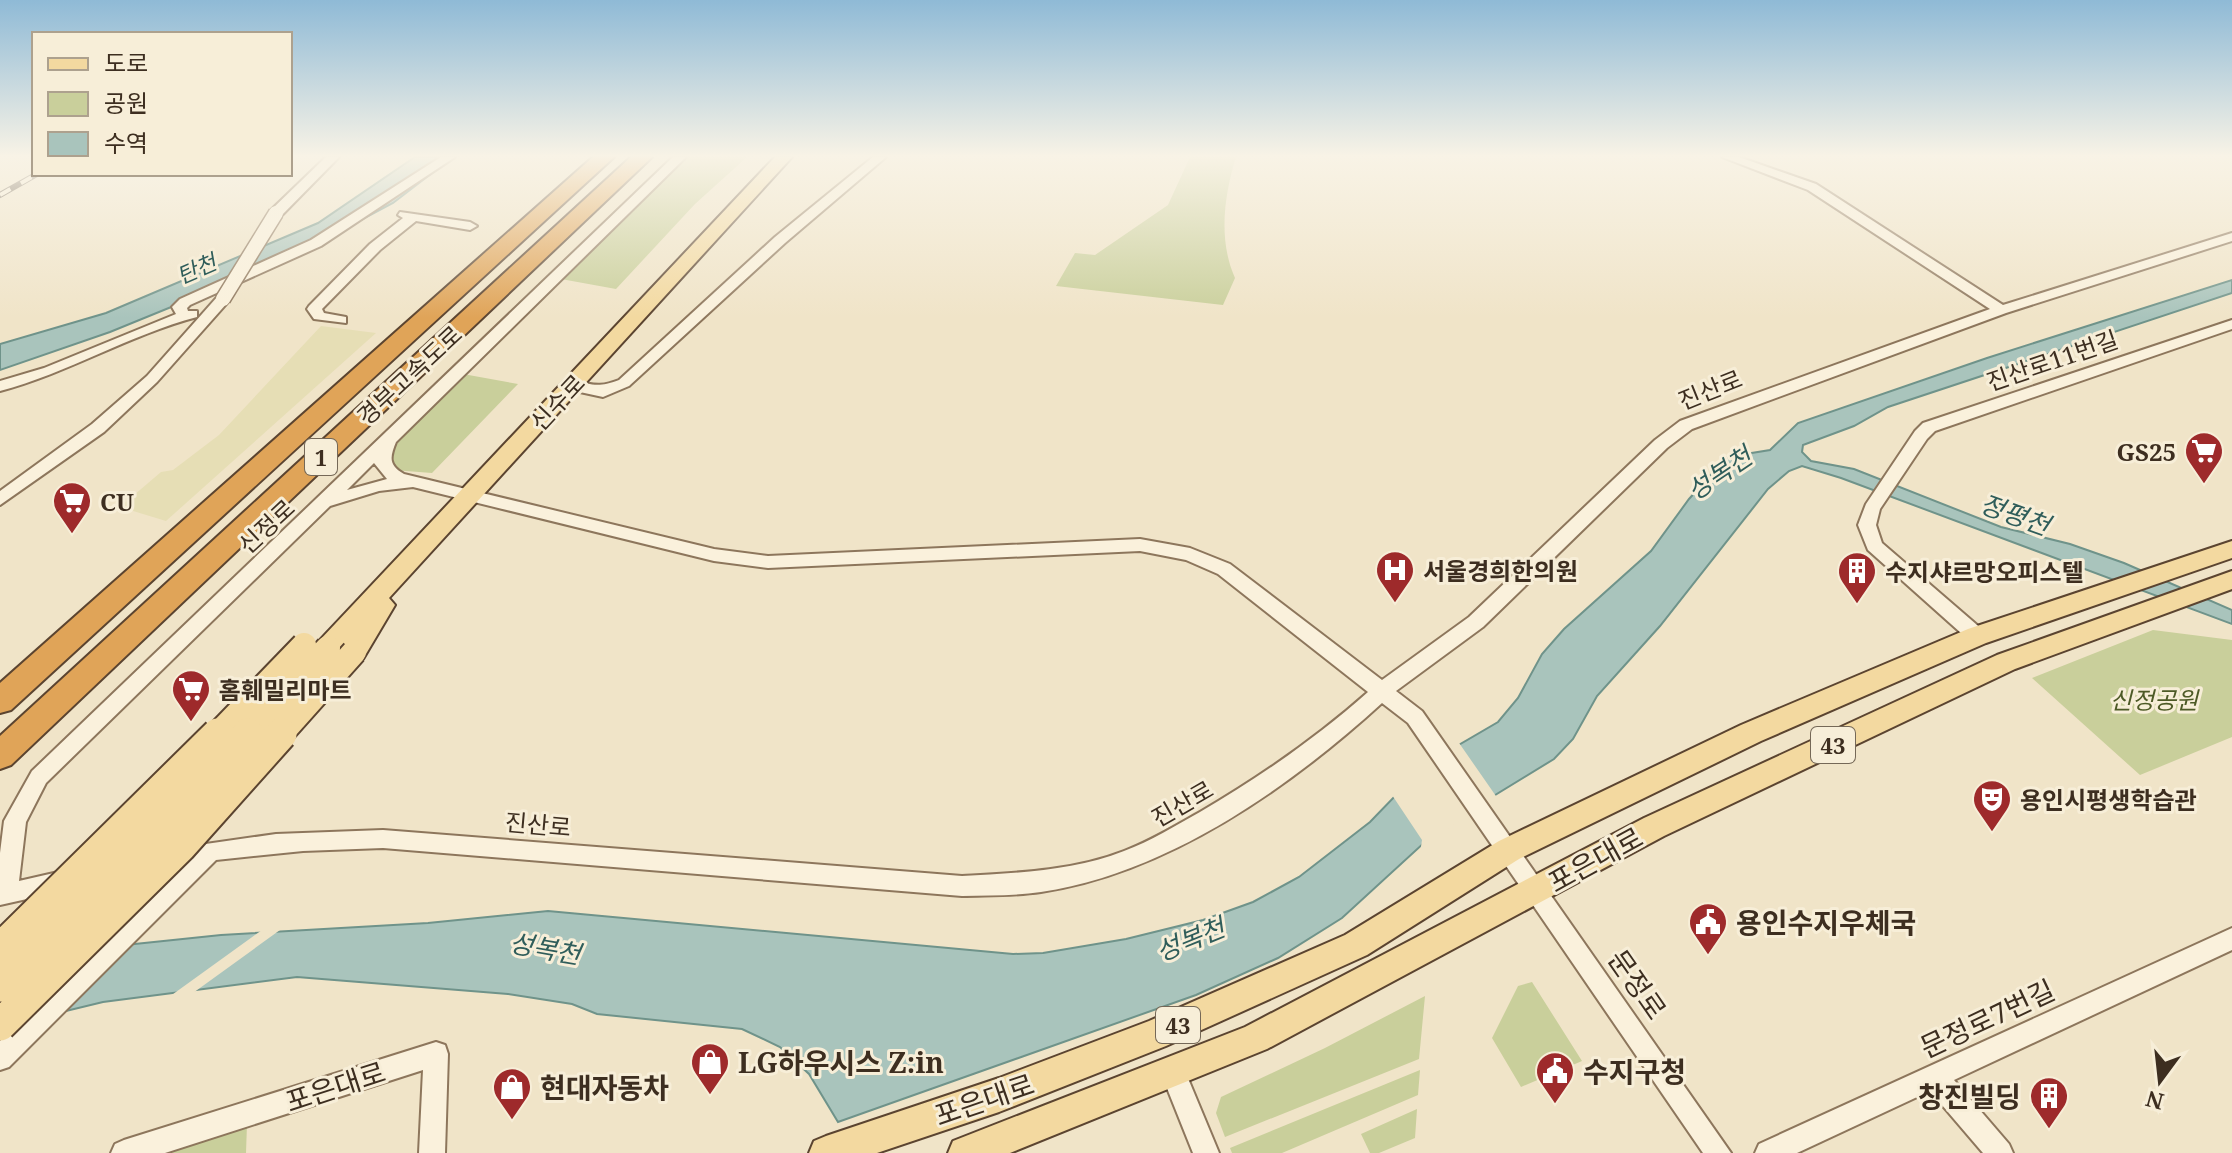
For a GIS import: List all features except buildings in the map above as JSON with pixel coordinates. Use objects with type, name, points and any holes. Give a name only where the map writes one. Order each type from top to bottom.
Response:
[{"type":"highway","name":"경부고속도로","points":[[0,701],[544,211]]},
{"type":"highway","name":"경부고속도로","points":[[0,756],[584,211]]},
{"type":"main road","name":"신수로","points":[[409,562],[734,211]]},
{"type":"main road","name":"포은대로","points":[[826,1153],[999,1095],[1155,1035],[1356,945],[1509,850],[1751,733],[1977,636],[2232,549]]},
{"type":"main road","points":[[0,986],[132,859],[409,562]]},
{"type":"main road","points":[[0,949],[154,800],[328,648],[409,562]]},
{"type":"main road","name":"포은대로","points":[[965,1153],[1002,1146],[1256,1038],[1654,827],[2006,662],[2221,584]]},
{"type":"main road","points":[[0,1025],[181,846],[328,648]]},
{"type":"street","points":[[0,499],[98,428],[152,379],[219,304],[278,211]]},
{"type":"street","points":[[184,316],[179,307],[185,302],[316,243],[366,211]]},
{"type":"street","name":"신정로","points":[[3,893],[15,821],[39,777],[82,732],[319,509],[625,211]]},
{"type":"street","points":[[571,386],[603,392],[624,383],[815,211]]},
{"type":"street","points":[[1849,211],[2001,310]]},
{"type":"street","points":[[341,320],[319,316],[314,309],[408,216],[470,226]]},
{"type":"street","name":"진산로","points":[[3,893],[211,851],[310,839],[383,839],[962,886],[1041,882],[1126,861],[1172,839],[1268,783],[1342,727],[1383,690],[1476,622],[1661,444],[1686,425],[2001,310],[2232,237]]},
{"type":"street","points":[[0,386],[49,371],[219,304]]},
{"type":"street","name":"진산로11번길","points":[[1977,636],[1874,546],[1867,525],[1868,515],[1876,501],[1929,427],[2231,326]]},
{"type":"street","points":[[388,442],[381,456],[385,472],[419,483]]},
{"type":"street","points":[[319,509],[341,496],[377,485],[419,483]]},
{"type":"street","name":"문정로","points":[[419,483],[714,555],[768,562],[1117,545],[1173,550],[1206,561],[1238,578],[1415,717],[1718,1153]]},
{"type":"street","points":[[0,1058],[211,851]]},
{"type":"street","name":"문정로7번길","points":[[1768,1153],[2232,939]]},
{"type":"street","name":"포은대로","points":[[135,1151],[436,1054],[432,1153]]},
{"type":"street","points":[[1173,1073],[1206,1153]]},
{"type":"street","points":[[1934,1076],[2000,1153]]},
{"type":"shaded area","points":[[321,326],[376,333],[166,521],[120,507],[161,472],[173,470],[219,435]]},
{"type":"green space","points":[[631,211],[689,211],[616,289],[561,279]]},
{"type":"green space","points":[[1160,211],[1226,211],[1226,249],[1235,278],[1223,305],[1056,286],[1075,253],[1095,255]]},
{"type":"green space","points":[[463,374],[518,384],[432,473],[386,467],[392,444]]},
{"type":"green space","name":"신정공원","points":[[2153,630],[2232,640],[2232,737],[2140,775],[2032,678]]},
{"type":"green space","points":[[1532,982],[1582,1061],[1521,1087],[1492,1038],[1518,986]]},
{"type":"green space","points":[[1425,996],[1419,1059],[1225,1137],[1216,1113],[1221,1097]]},
{"type":"green space","points":[[1420,1070],[1418,1095],[1282,1153],[1232,1153],[1230,1148]]},
{"type":"green space","points":[[1417,1109],[1415,1138],[1379,1153],[1370,1153],[1361,1134]]},
{"type":"green space","points":[[247,1124],[246,1153],[165,1153]]},
{"type":"water","name":"탄천","points":[[336,211],[378,211],[284,261],[110,332],[0,370],[0,344],[106,313],[318,223]]},
{"type":"water","name":"성복천","points":[[2232,280],[2232,293],[1888,407],[1854,426],[1803,445],[1802,452],[1811,461],[1854,469],[2001,527],[2070,544],[2124,563],[2232,610],[2232,624],[1802,466],[1789,471],[1768,489],[1660,626],[1597,696],[1573,739],[1554,759],[1438,830],[1342,918],[1278,958],[1196,995],[838,1122],[809,1074],[780,1047],[742,1029],[597,1014],[572,1004],[508,994],[297,977],[103,1002],[0,1027],[0,962],[58,952],[221,935],[428,923],[548,911],[1013,954],[1043,953],[1126,939],[1203,920],[1253,902],[1299,877],[1370,822],[1426,764],[1498,722],[1518,698],[1542,654],[1564,629],[1651,551],[1689,499],[1727,457],[1770,450],[1798,423],[1987,358]]},
{"type":"pier","points":[[1457,740],[1498,799],[1440,833],[1420,853],[1422,840],[1392,795],[1424,761]]},
{"type":"pier","points":[[262,930],[280,930],[193,993],[169,997]]},
{"type":"place","name":"GS25","points":[[2204,485]]},
{"type":"place","name":"CU","points":[[72,535]]},
{"type":"place","name":"서울경희한의원","points":[[1395,604]]},
{"type":"place","name":"수지샤르망오피스텔","points":[[1857,605]]},
{"type":"place","name":"홈훼밀리마트","points":[[191,723]]},
{"type":"place","name":"용인시평생학습관","points":[[1992,833]]},
{"type":"place","name":"용인수지우체국","points":[[1708,956]]},
{"type":"place","name":"LG하우시스 Z:in","points":[[710,1096]]},
{"type":"place","name":"수지구청","points":[[1555,1105]]},
{"type":"place","name":"현대자동차","points":[[512,1121]]},
{"type":"place","name":"창진빌딩","points":[[2049,1130]]},
{"type":"water label","name":"정평천","points":[[2015,514]]}]
